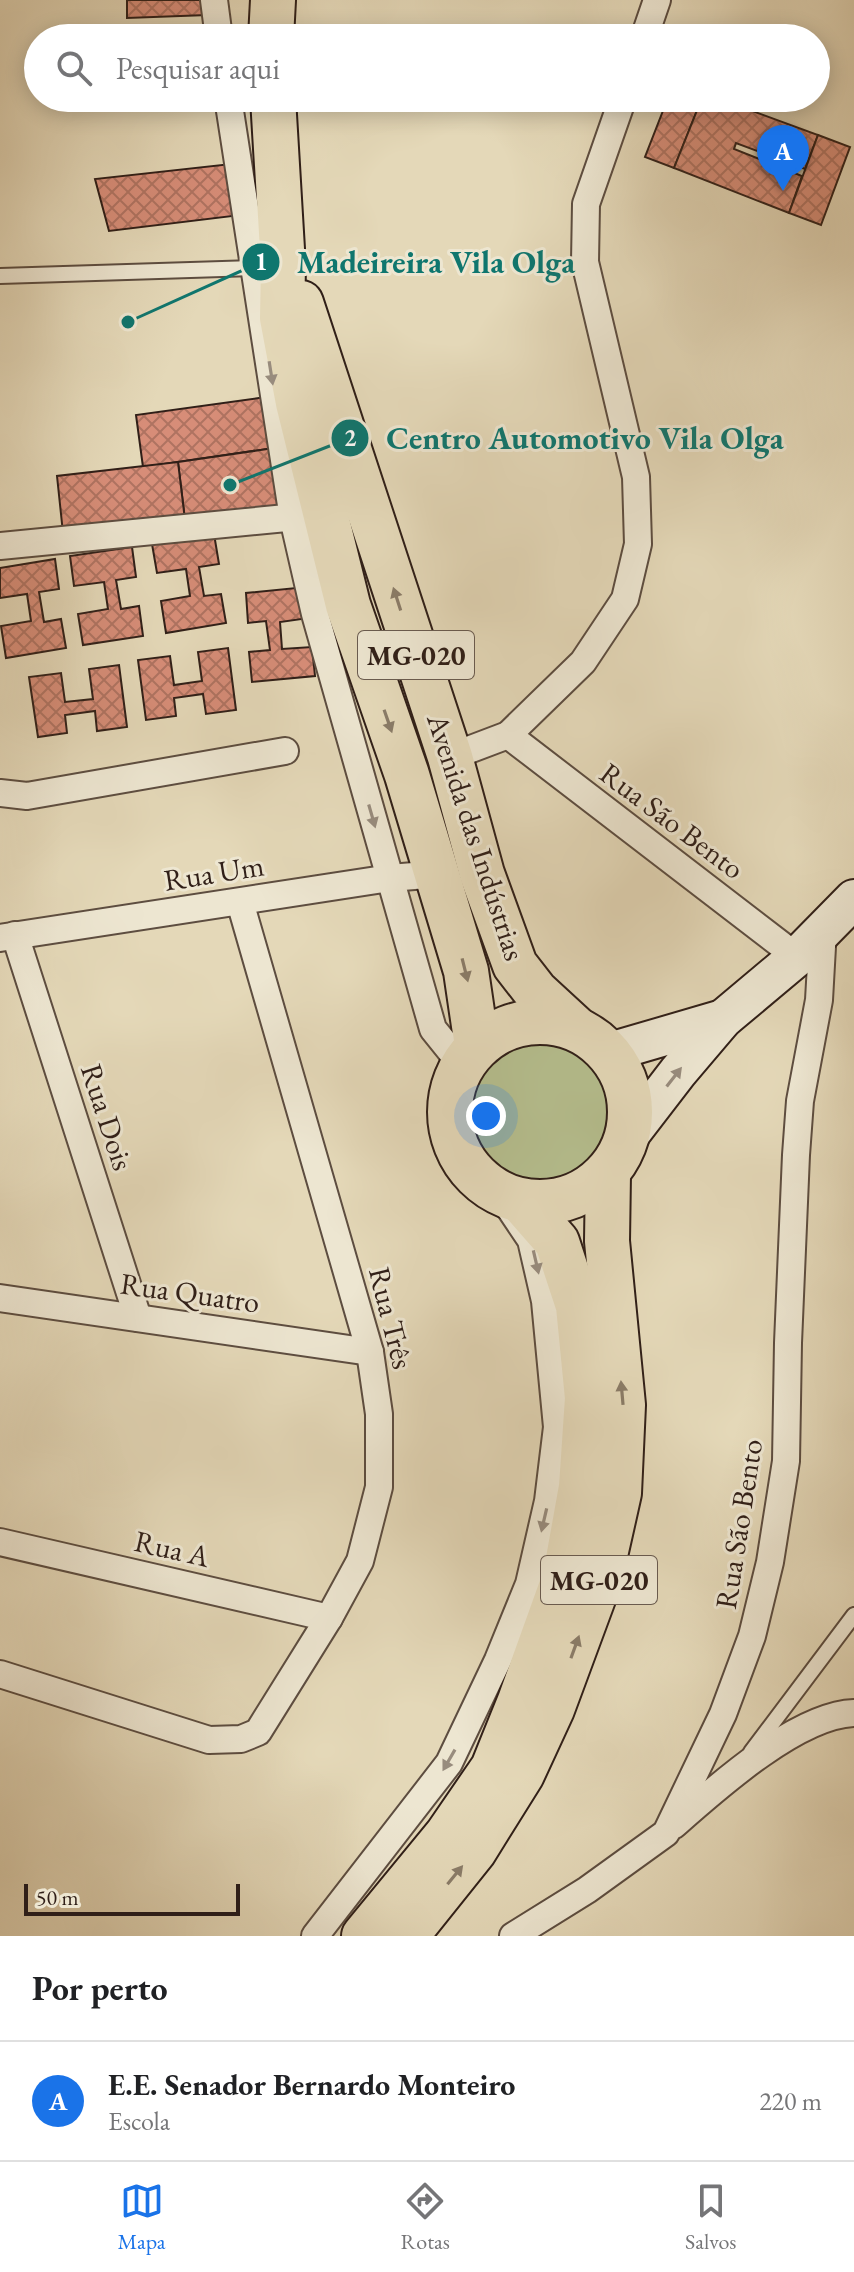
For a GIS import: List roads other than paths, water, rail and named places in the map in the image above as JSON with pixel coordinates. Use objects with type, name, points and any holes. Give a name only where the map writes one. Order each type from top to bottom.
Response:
[{"type":"highway","points":[[272,24],[273,0]]},
{"type":"highway","name":"Avenida das Indústrias","points":[[273,112],[268,267],[272,319],[298,403],[308,516],[348,605],[438,874],[466,971],[470,1056]]},
{"type":"highway","name":"Avenida das Indústrias","points":[[268,267],[307,316],[450,757],[482,874],[515,965],[536,992],[574,1027]]},
{"type":"highway","name":"MG-020","points":[[364,1936],[447,1835],[493,1768],[565,1576],[581,1487],[587,1398],[578,1306],[557,1242],[511,1198],[470,1171],[452,1138],[449,1101],[470,1056],[506,1028],[540,1021],[574,1027],[610,1052],[630,1093],[628,1137],[608,1174],[583,1193],[553,1203],[511,1198]]},
{"type":"highway","name":"MG-020","points":[[406,1936],[474,1851],[522,1774],[552,1709],[599,1582],[619,1493],[623,1405],[607,1241],[608,1174]]},
{"type":"main road","points":[[628,1137],[723,1019],[797,957],[854,899]]},
{"type":"main road","points":[[610,1052],[723,1019]]},
{"type":"street","points":[[214,0],[217,24]]},
{"type":"street","points":[[649,24],[657,0]]},
{"type":"street","points":[[231,112],[268,267]]},
{"type":"street","points":[[450,757],[508,735],[583,662],[625,599],[638,544],[636,477],[585,262],[586,204],[618,112]]},
{"type":"street","points":[[0,546],[308,516],[369,505]]},
{"type":"street","points":[[308,516],[315,614],[433,1029],[470,1056]]},
{"type":"street","name":"Rua São Bento","points":[[508,735],[797,957]]},
{"type":"street","points":[[0,793],[27,796],[285,751]]},
{"type":"street","name":"Rua Um","points":[[8,936],[390,878],[438,874]]},
{"type":"street","name":"Rua Três","points":[[0,1674],[209,1740],[241,1739],[258,1732],[329,1618],[360,1561],[379,1487],[379,1414],[370,1352],[240,902]]},
{"type":"street","name":"Rua São Bento","points":[[513,1936],[587,1890],[666,1833],[728,1701],[752,1636],[770,1562],[786,1461],[796,1155],[800,1101],[819,1000],[823,929]]},
{"type":"street","name":"Rua Dois","points":[[8,936],[138,1318]]},
{"type":"street","points":[[315,1936],[449,1763],[498,1660],[529,1584],[548,1501],[557,1427],[545,1301],[531,1240],[511,1198]]},
{"type":"street","name":"Rua Quatro","points":[[0,1298],[370,1352]]},
{"type":"street","name":"Rua A","points":[[0,1542],[329,1618]]},
{"type":"street","points":[[666,1833],[739,1768],[814,1723],[854,1713]]},
{"type":"lane","points":[[0,276],[268,267]]},
{"type":"lane","points":[[739,1768],[854,1615]]},
{"type":"place","name":"E.E. Senador Bernardo Monteiro","points":[[783,191]]},
{"type":"place","name":"Madeireira Vila Olga","points":[[128,322]]},
{"type":"place","name":"Centro Automotivo Vila Olga","points":[[230,485]]}]
